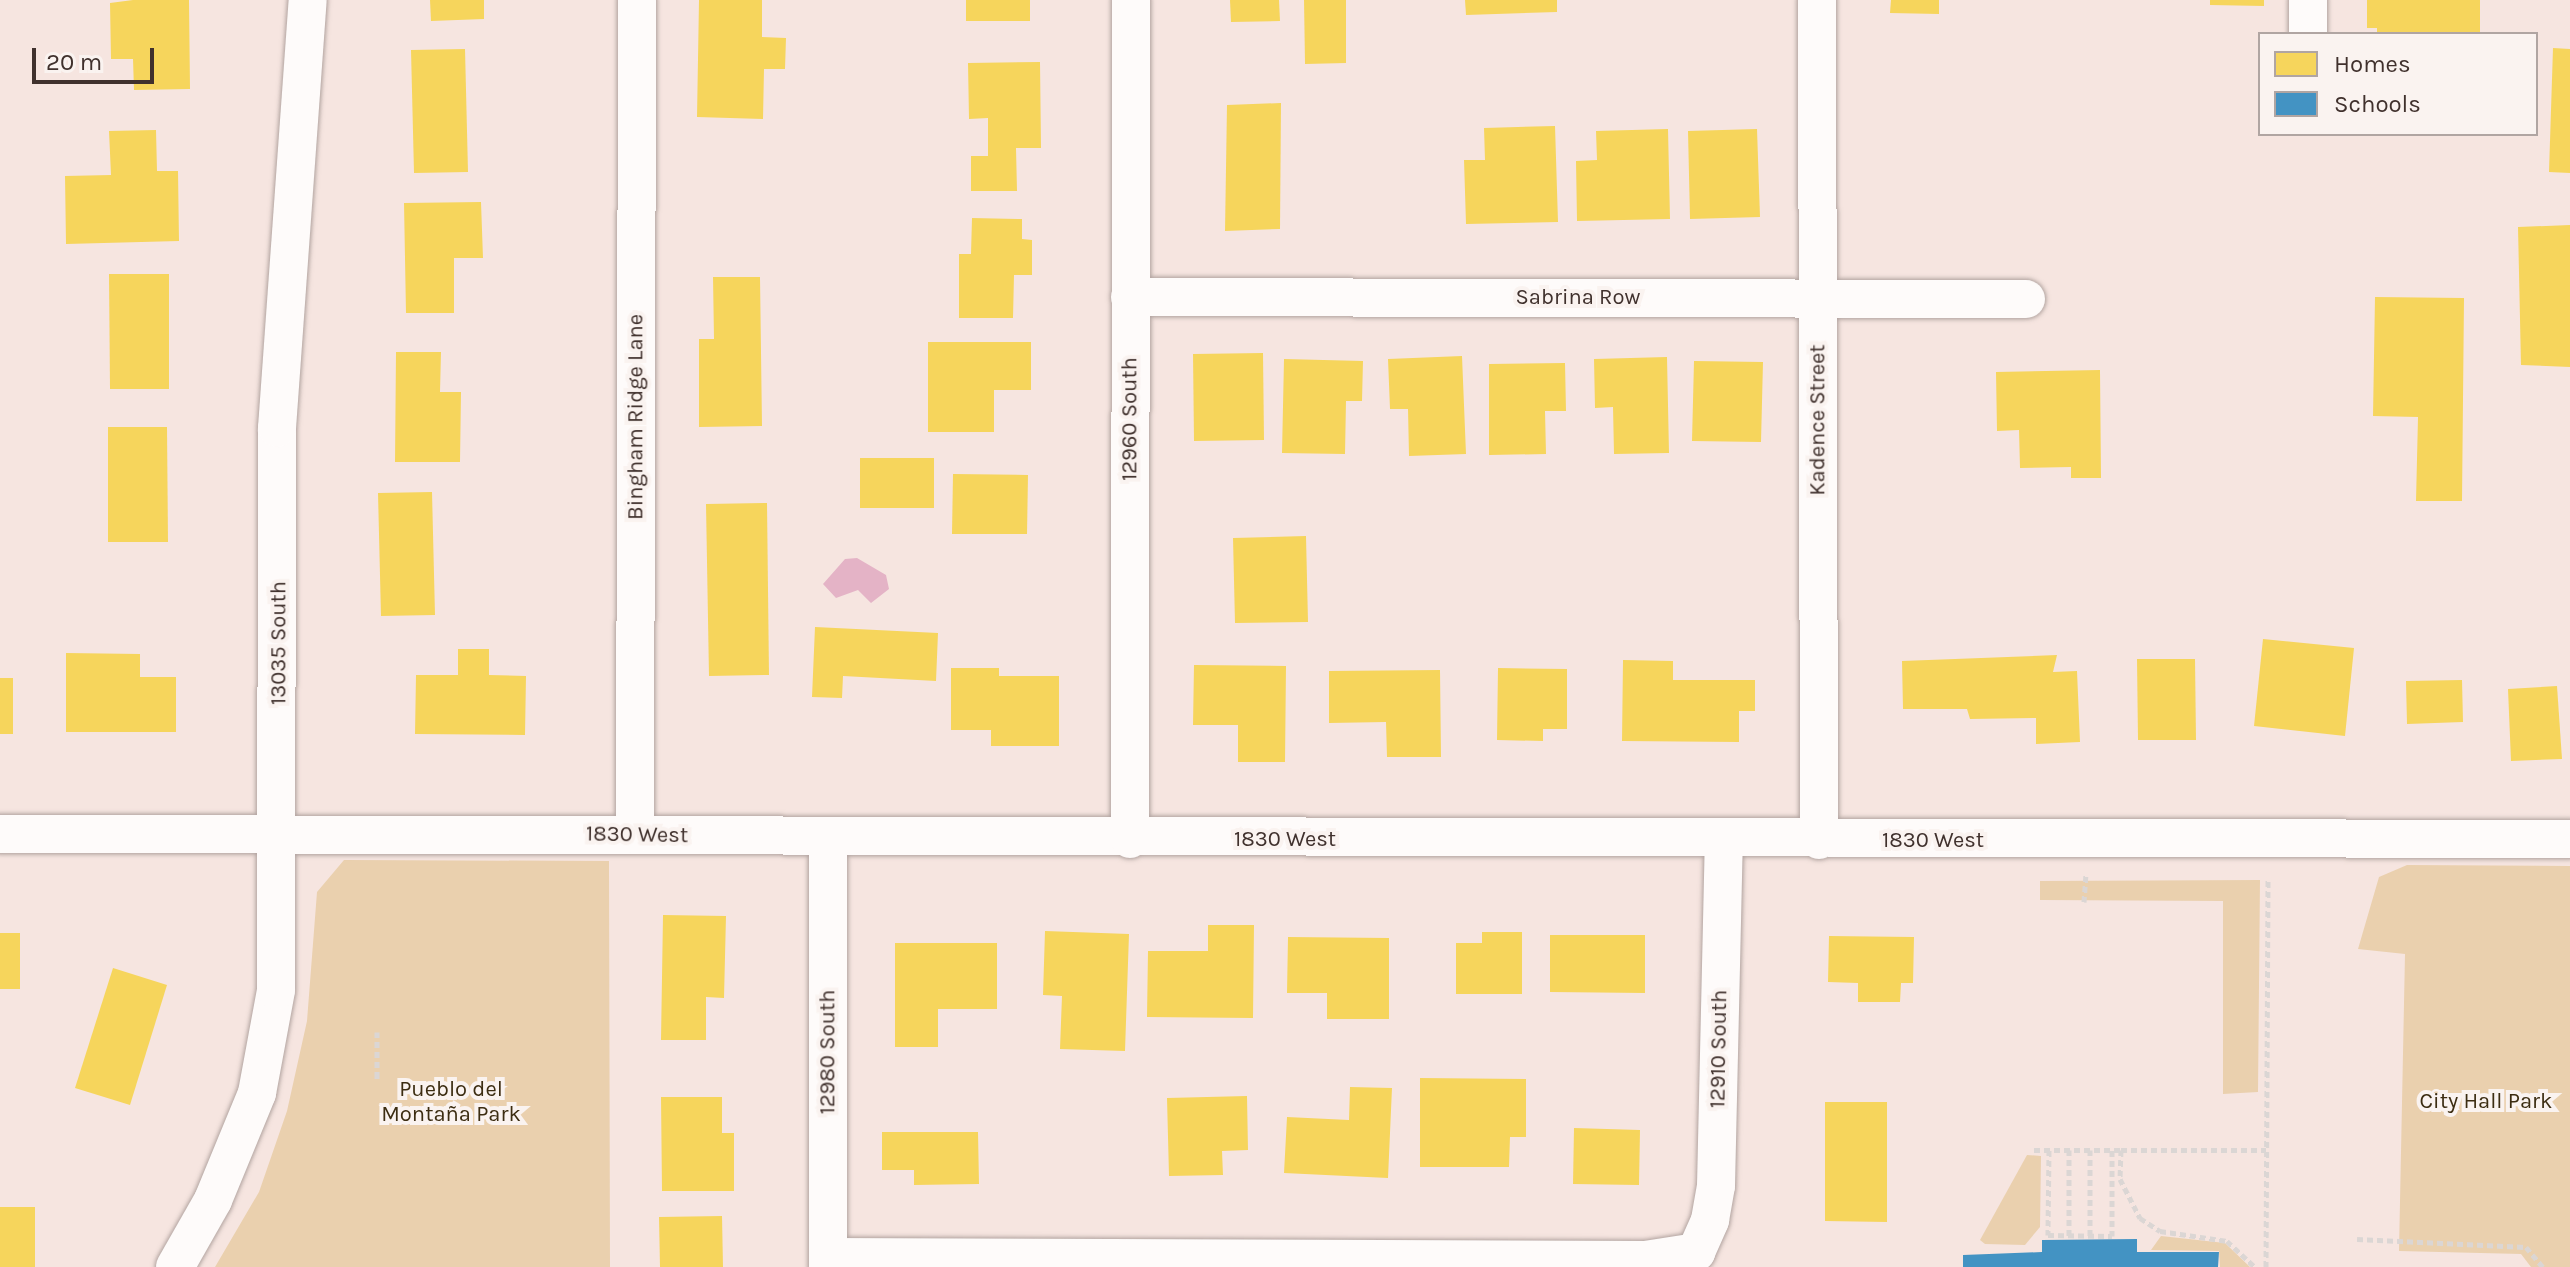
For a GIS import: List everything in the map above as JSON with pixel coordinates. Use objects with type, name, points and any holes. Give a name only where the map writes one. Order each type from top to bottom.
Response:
[{"type":"street","name":"13035 South","points":[[175,1267],[213,1200],[257,1093],[276,990],[280,833],[277,428],[308,0]]},
{"type":"street","name":"Bingham Ridge Lane","points":[[635,834],[637,0]]},
{"type":"street","name":"12960 South","points":[[1130,839],[1131,0]]},
{"type":"street","name":"Kadence Street","points":[[1817,0],[1819,840]]},
{"type":"street","points":[[2308,0],[2308,32]]},
{"type":"street","name":"Sabrina Row","points":[[1130,297],[2026,299]]},
{"type":"street","name":"1830 West","points":[[0,834],[635,834],[1724,842],[2570,839]]},
{"type":"street","name":"12980 South","points":[[828,837],[828,1262]]},
{"type":"street","name":"12910 South","points":[[828,1262],[1645,1260],[1696,1252],[1710,1220],[1716,1186],[1724,842]]},
{"type":"path","points":[[2084,902],[2086,873]]},
{"type":"path","points":[[2266,1267],[2268,873]]},
{"type":"path","points":[[377,1032],[377,1080]]},
{"type":"path","points":[[2034,1150],[2266,1150]]},
{"type":"path","points":[[2049,1150],[2048,1235],[2112,1236],[2112,1150]]},
{"type":"path","points":[[2069,1150],[2069,1236]]},
{"type":"path","points":[[2090,1150],[2090,1236]]},
{"type":"path","points":[[2121,1150],[2120,1179],[2140,1218],[2160,1231],[2227,1241],[2255,1267]]},
{"type":"path","points":[[2357,1239],[2526,1247],[2543,1267]]},
{"type":"green space","name":"Pueblo del Montaña Park","points":[[344,860],[609,861],[610,1267],[215,1267],[259,1192],[287,1111],[307,1021],[317,892]]},
{"type":"green space","name":"City Hall Park","points":[[2407,865],[2570,866],[2570,1267],[2531,1267],[2521,1254],[2399,1251],[2405,954],[2358,949],[2379,877]]},
{"type":"green space","points":[[2260,880],[2258,1092],[2223,1094],[2223,901],[2040,900],[2040,881]]},
{"type":"green space","points":[[2027,1155],[2041,1156],[2040,1227],[2025,1245],[1985,1244],[1980,1240]]},
{"type":"green space","points":[[2161,1236],[2225,1243],[2250,1267],[2220,1267],[2219,1251],[2151,1250]]},
{"type":"shaded area","points":[[857,558],[886,575],[889,589],[871,603],[858,590],[836,598],[823,584],[845,559]]},
{"type":"building: Homes","points":[[189,0],[190,89],[134,90],[133,59],[111,59],[110,3]]},
{"type":"building: Homes","points":[[430,0],[484,0],[484,19],[431,21]]},
{"type":"building: Homes","points":[[699,0],[762,0],[762,37],[786,38],[785,69],[764,69],[763,119],[697,117]]},
{"type":"building: Homes","points":[[966,0],[1030,0],[1030,21],[966,21]]},
{"type":"building: Homes","points":[[1230,0],[1279,0],[1280,21],[1231,22]]},
{"type":"building: Homes","points":[[1304,0],[1346,0],[1346,63],[1305,64]]},
{"type":"building: Homes","points":[[1465,0],[1557,0],[1557,12],[1466,15]]},
{"type":"building: Homes","points":[[1891,0],[1939,0],[1939,14],[1890,13]]},
{"type":"building: Homes","points":[[2210,0],[2264,0],[2264,6],[2210,5]]},
{"type":"building: Homes","points":[[2367,0],[2480,0],[2480,32],[2377,32],[2377,28],[2367,28]]},
{"type":"building: Homes","points":[[2553,48],[2570,49],[2570,173],[2549,172]]},
{"type":"building: Homes","points":[[465,49],[468,172],[414,173],[411,50]]},
{"type":"building: Homes","points":[[1040,62],[1041,148],[1016,148],[1017,191],[971,191],[971,156],[988,156],[988,118],[969,119],[968,63]]},
{"type":"building: Homes","points":[[1281,103],[1280,229],[1225,231],[1227,105]]},
{"type":"building: Homes","points":[[1555,126],[1558,222],[1466,224],[1464,160],[1485,160],[1484,128]]},
{"type":"building: Homes","points":[[1668,129],[1670,219],[1577,221],[1576,161],[1597,160],[1596,131]]},
{"type":"building: Homes","points":[[1757,129],[1760,217],[1690,219],[1688,131]]},
{"type":"building: Homes","points":[[156,130],[157,171],[178,171],[179,241],[66,244],[65,176],[111,175],[109,131]]},
{"type":"building: Homes","points":[[481,202],[483,258],[454,258],[454,313],[406,313],[404,203]]},
{"type":"building: Homes","points":[[972,218],[1022,219],[1022,239],[1032,240],[1032,275],[1014,275],[1013,318],[959,318],[959,254],[971,254]]},
{"type":"building: Homes","points":[[2570,225],[2570,367],[2521,365],[2518,227]]},
{"type":"building: Homes","points":[[109,274],[169,274],[169,389],[110,389]]},
{"type":"building: Homes","points":[[713,277],[760,277],[762,426],[699,427],[699,339],[714,339]]},
{"type":"building: Homes","points":[[2375,297],[2464,298],[2462,501],[2416,501],[2418,417],[2373,416]]},
{"type":"building: Homes","points":[[928,342],[1031,342],[1031,390],[994,390],[994,432],[928,432]]},
{"type":"building: Homes","points":[[396,352],[441,352],[440,392],[461,392],[460,462],[395,462]]},
{"type":"building: Homes","points":[[1263,353],[1264,440],[1194,441],[1193,354]]},
{"type":"building: Homes","points":[[1462,356],[1466,454],[1409,456],[1408,409],[1390,409],[1388,359]]},
{"type":"building: Homes","points":[[1667,357],[1669,453],[1614,454],[1613,407],[1595,408],[1594,359]]},
{"type":"building: Homes","points":[[1284,359],[1363,361],[1362,401],[1346,401],[1345,454],[1282,453]]},
{"type":"building: Homes","points":[[1694,361],[1763,362],[1761,442],[1692,441]]},
{"type":"building: Homes","points":[[1565,363],[1566,411],[1545,411],[1546,454],[1489,455],[1489,364]]},
{"type":"building: Homes","points":[[2100,370],[2101,478],[2071,478],[2071,467],[2020,468],[2019,430],[1997,431],[1996,372]]},
{"type":"building: Homes","points":[[108,427],[167,427],[168,542],[108,542]]},
{"type":"building: Homes","points":[[860,458],[934,458],[934,508],[860,508]]},
{"type":"building: Homes","points":[[953,474],[1028,475],[1027,534],[952,534]]},
{"type":"building: Homes","points":[[432,492],[435,615],[381,616],[378,493]]},
{"type":"building: Homes","points":[[767,503],[769,675],[709,676],[706,504]]},
{"type":"building: Homes","points":[[1306,536],[1308,622],[1235,623],[1233,538]]},
{"type":"building: Homes","points":[[815,627],[938,633],[936,681],[843,676],[842,698],[812,697]]},
{"type":"building: Homes","points":[[2263,639],[2354,648],[2345,736],[2254,726]]},
{"type":"building: Homes","points":[[458,649],[489,649],[489,675],[526,676],[525,735],[415,734],[416,675],[458,675]]},
{"type":"building: Homes","points":[[66,653],[140,654],[140,677],[176,677],[176,732],[66,732]]},
{"type":"building: Homes","points":[[2057,655],[2053,672],[2077,671],[2080,742],[2036,744],[2036,718],[1970,719],[1967,709],[1903,709],[1902,661]]},
{"type":"building: Homes","points":[[2137,659],[2195,659],[2196,740],[2138,740]]},
{"type":"building: Homes","points":[[1623,660],[1673,661],[1673,680],[1755,680],[1755,711],[1739,711],[1739,742],[1622,741]]},
{"type":"building: Homes","points":[[1194,665],[1286,666],[1285,762],[1238,762],[1238,725],[1193,725]]},
{"type":"building: Homes","points":[[951,668],[999,668],[999,676],[1059,676],[1059,746],[991,746],[991,730],[951,730]]},
{"type":"building: Homes","points":[[1498,668],[1567,669],[1567,729],[1543,729],[1543,741],[1497,740]]},
{"type":"building: Homes","points":[[1440,670],[1441,757],[1387,757],[1386,722],[1329,723],[1329,671]]},
{"type":"building: Homes","points":[[0,678],[13,678],[13,734],[0,734]]},
{"type":"building: Homes","points":[[2462,680],[2463,722],[2407,724],[2406,681]]},
{"type":"building: Homes","points":[[2557,686],[2562,759],[2511,761],[2508,689]]},
{"type":"building: Homes","points":[[663,915],[726,916],[724,998],[706,997],[706,1040],[661,1040]]},
{"type":"building: Homes","points":[[1208,925],[1254,925],[1253,1018],[1147,1017],[1148,951],[1208,951]]},
{"type":"building: Homes","points":[[1045,931],[1129,934],[1125,1051],[1060,1049],[1062,996],[1043,995]]},
{"type":"building: Homes","points":[[1482,932],[1522,932],[1522,994],[1456,994],[1456,943],[1482,943]]},
{"type":"building: Homes","points":[[0,933],[20,933],[20,989],[0,989]]},
{"type":"building: Homes","points":[[1550,935],[1645,935],[1645,993],[1550,992]]},
{"type":"building: Homes","points":[[1829,936],[1914,937],[1913,983],[1901,983],[1900,1002],[1858,1002],[1858,983],[1828,982]]},
{"type":"building: Homes","points":[[1288,937],[1389,938],[1389,1019],[1327,1019],[1327,993],[1287,993]]},
{"type":"building: Homes","points":[[895,943],[997,943],[997,1009],[938,1009],[938,1047],[895,1047]]},
{"type":"building: Homes","points":[[113,968],[167,985],[130,1105],[75,1088]]},
{"type":"building: Homes","points":[[1420,1078],[1526,1079],[1526,1137],[1510,1137],[1509,1167],[1420,1167]]},
{"type":"building: Homes","points":[[1350,1087],[1392,1088],[1388,1178],[1284,1173],[1287,1117],[1349,1120]]},
{"type":"building: Homes","points":[[1247,1096],[1248,1150],[1222,1151],[1223,1175],[1169,1176],[1167,1098]]},
{"type":"building: Homes","points":[[661,1097],[722,1097],[722,1133],[734,1133],[734,1191],[662,1191]]},
{"type":"building: Homes","points":[[1825,1102],[1887,1102],[1887,1222],[1825,1221]]},
{"type":"building: Homes","points":[[1574,1128],[1640,1130],[1639,1185],[1573,1184]]},
{"type":"building: Homes","points":[[882,1132],[978,1132],[979,1184],[914,1185],[914,1170],[882,1170]]},
{"type":"building: Homes","points":[[0,1207],[35,1207],[35,1267],[0,1267]]},
{"type":"building: Homes","points":[[722,1216],[723,1267],[660,1267],[659,1217]]},
{"type":"building: Schools","points":[[2137,1239],[2137,1252],[2219,1252],[2218,1267],[1963,1267],[1963,1255],[2042,1252],[2042,1240]]}]
